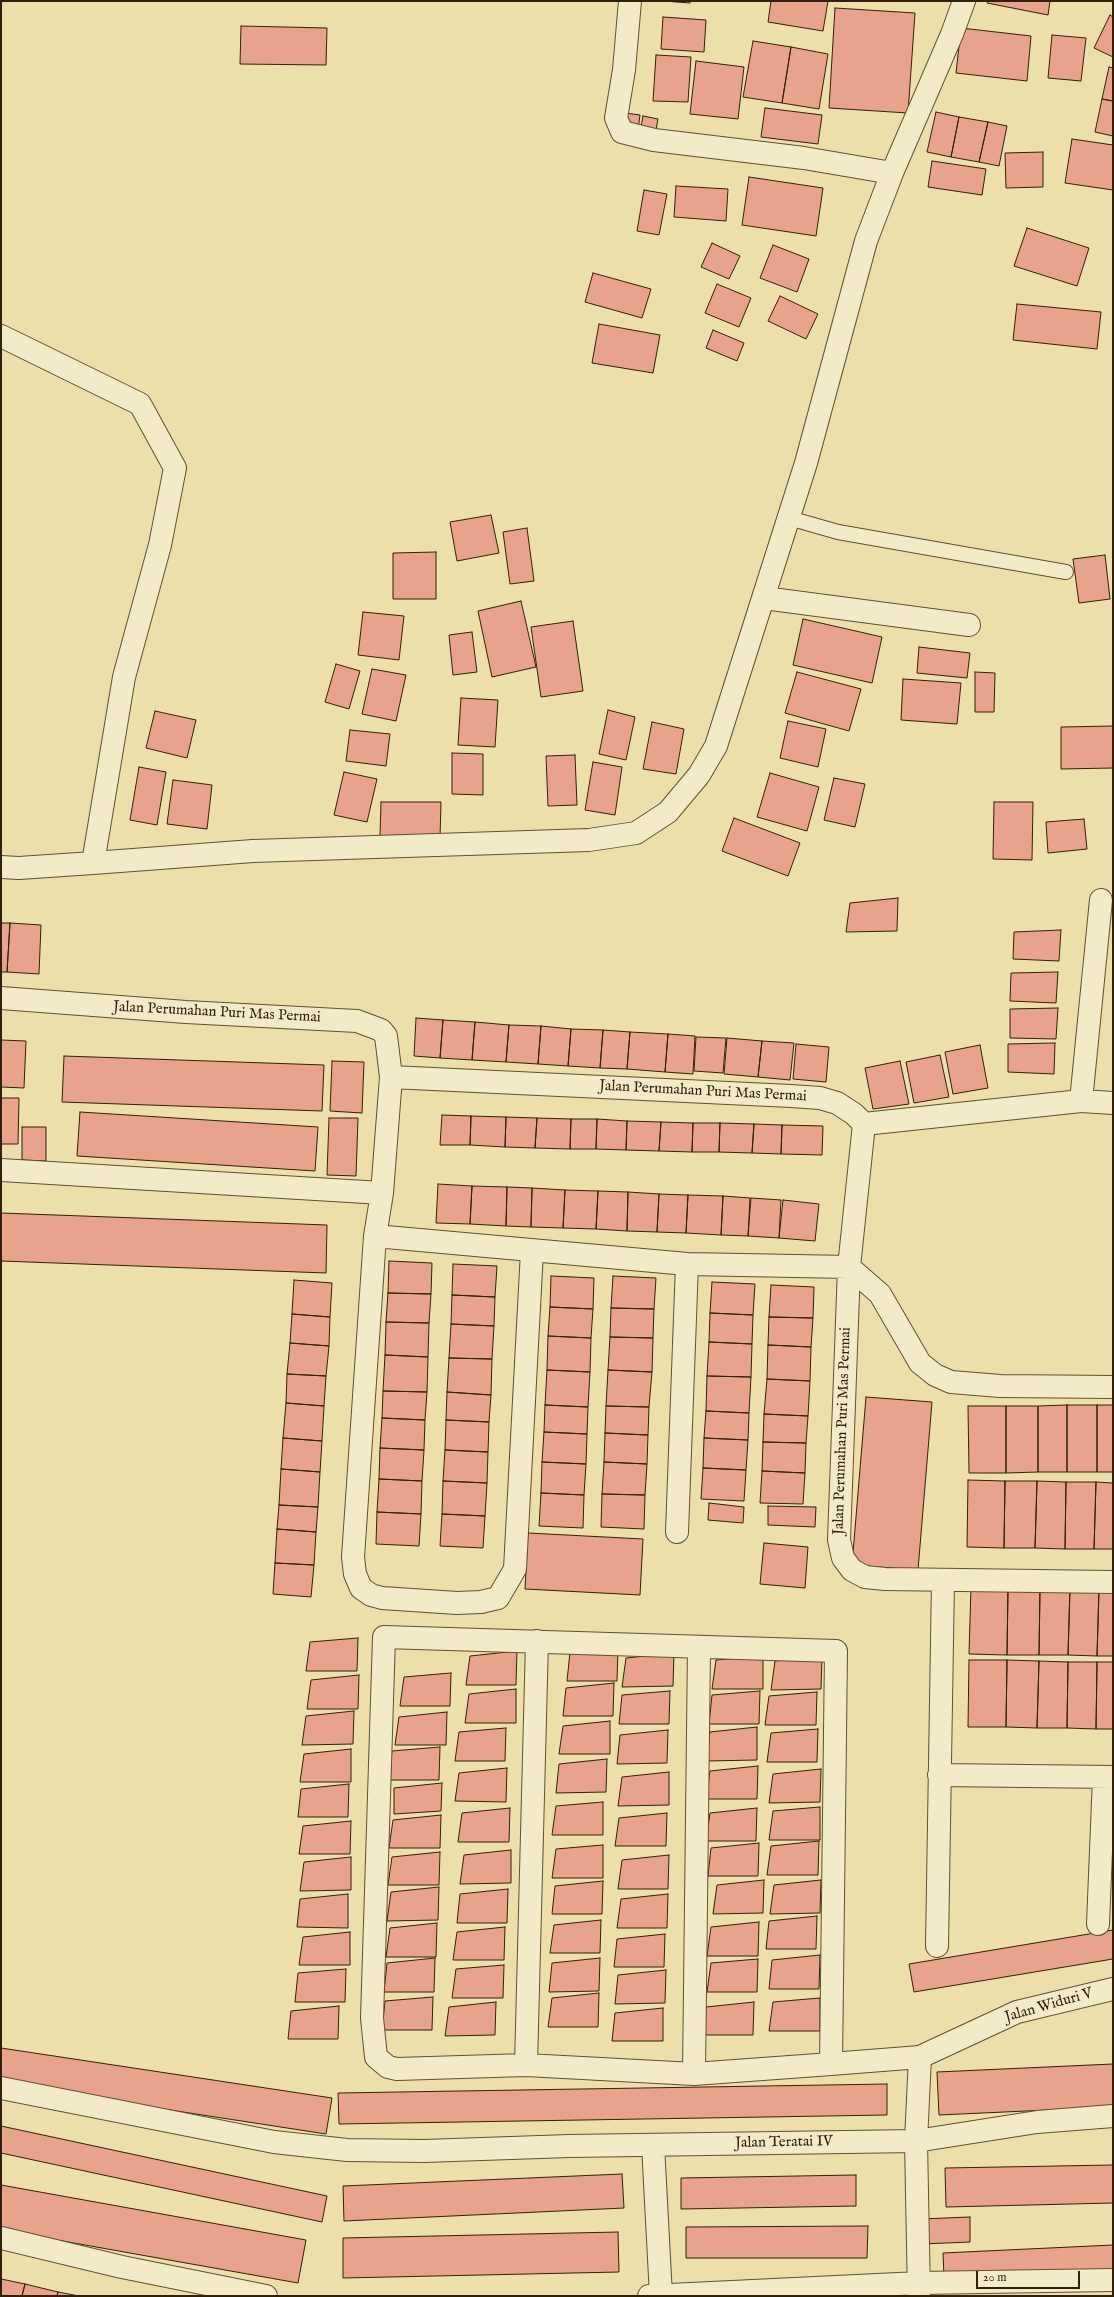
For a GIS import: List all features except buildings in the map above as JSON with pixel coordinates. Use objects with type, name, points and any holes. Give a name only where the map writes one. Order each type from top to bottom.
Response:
[{"type":"street","points":[[630,1],[624,70],[616,118],[622,132],[654,140],[804,158],[892,173]]},
{"type":"street","points":[[1,867],[19,868],[253,851],[589,840],[636,833],[668,812],[699,775],[716,746],[806,463],[866,241],[892,173],[952,34],[964,1]]},
{"type":"street","points":[[1,336],[140,404],[175,468],[160,545],[124,677],[93,863]]},
{"type":"street","points":[[764,598],[969,625]]},
{"type":"street","points":[[1081,1102],[1101,900]]},
{"type":"street","name":"Jalan Perumahan Puri Mas Permai","points":[[1,998],[202,1013],[357,1021],[381,1030],[386,1036],[391,1078],[382,1193],[375,1236],[353,1557],[355,1574],[362,1588],[371,1596],[457,1603],[481,1602],[498,1598],[515,1569],[532,1251]]},
{"type":"street","name":"Jalan Perumahan Puri Mas Permai","points":[[391,1078],[820,1098],[837,1103],[854,1114],[864,1124],[849,1267],[839,1540],[843,1558],[852,1570],[865,1577],[943,1580],[1113,1582]]},
{"type":"street","points":[[864,1124],[1081,1102],[1113,1103]]},
{"type":"street","points":[[1,1170],[382,1193]]},
{"type":"street","points":[[375,1236],[687,1264],[849,1267],[880,1294],[920,1363],[935,1375],[951,1382],[1000,1386],[1113,1387]]},
{"type":"street","points":[[677,1532],[687,1264]]},
{"type":"street","points":[[937,1946],[943,1580]]},
{"type":"street","points":[[831,2064],[836,1651],[384,1636],[372,2018],[376,2057],[388,2067],[397,2069],[526,2065],[694,2074],[831,2064],[920,2057],[916,2141],[919,2290]]},
{"type":"street","points":[[526,2065],[537,1641]]},
{"type":"street","points":[[694,2074],[699,1647]]},
{"type":"street","points":[[939,1775],[1108,1777],[1098,1924]]},
{"type":"street","name":"Jalan Widuri V","points":[[920,2057],[959,2037],[1017,2012],[1113,1989]]},
{"type":"street","name":"Jalan Teratai IV","points":[[1,2088],[274,2142],[325,2149],[424,2151],[653,2145],[916,2141],[1037,2122],[1113,2116]]},
{"type":"street","points":[[653,2145],[661,2296]]},
{"type":"street","points":[[1,2238],[122,2267],[266,2296]]},
{"type":"street","points":[[649,2296],[919,2290],[1113,2280]]},
{"type":"lane","points":[[789,518],[838,532],[1066,572]]}]
